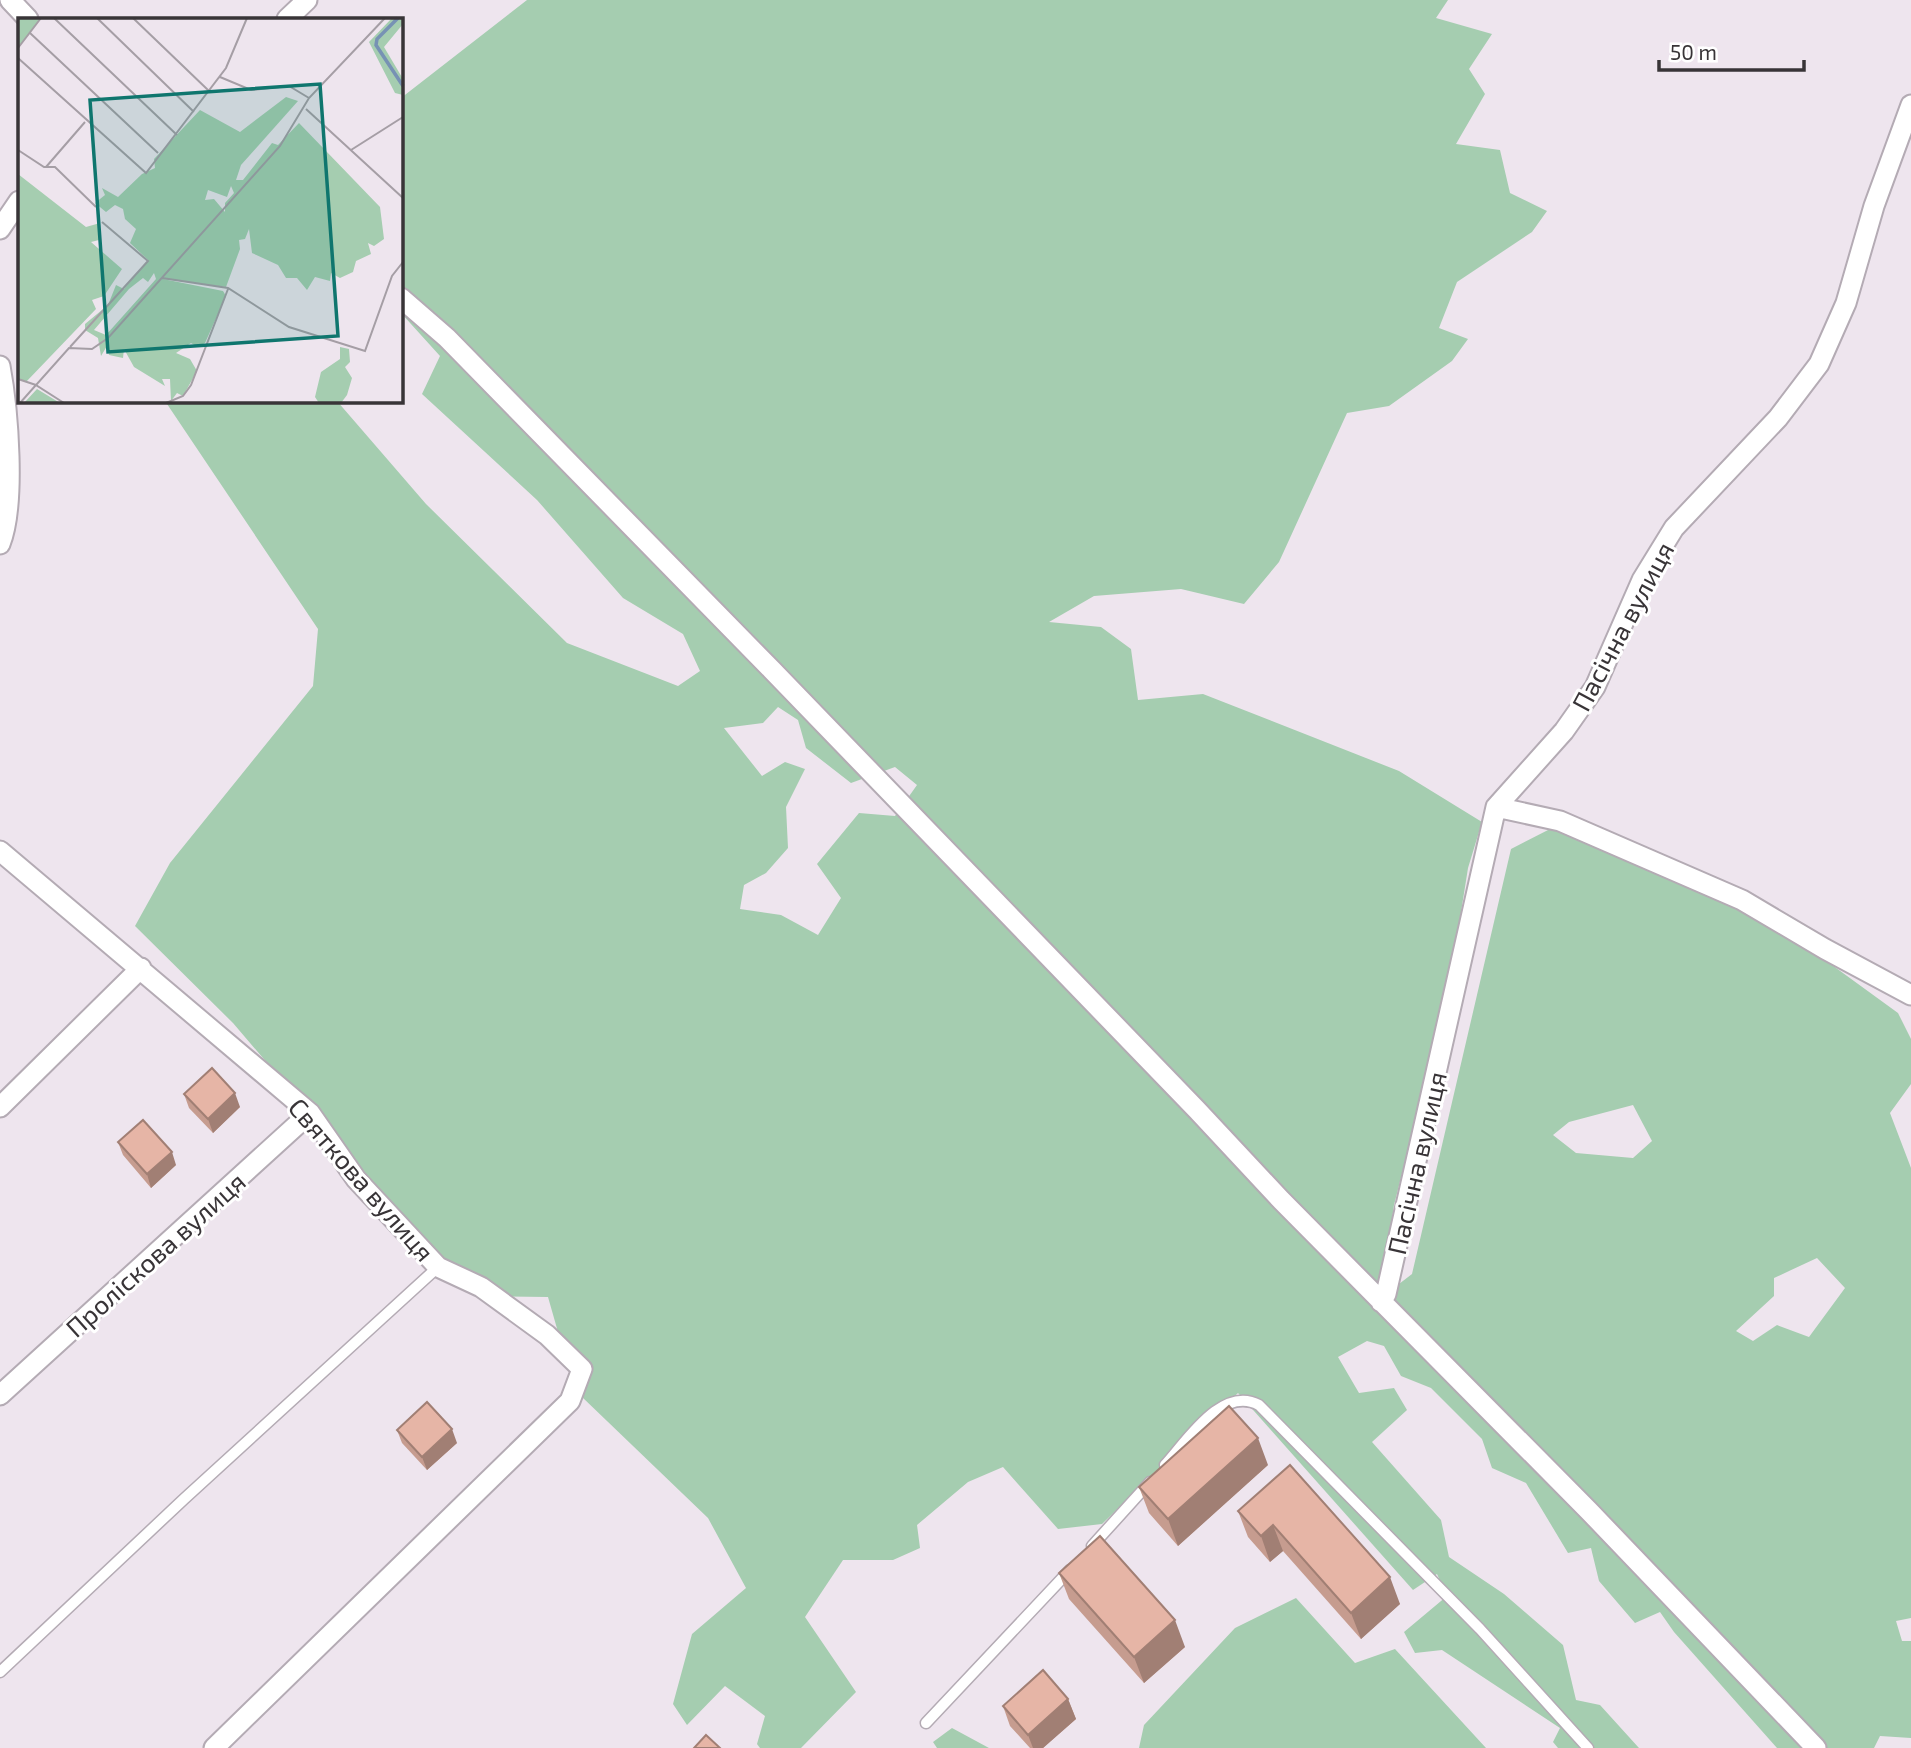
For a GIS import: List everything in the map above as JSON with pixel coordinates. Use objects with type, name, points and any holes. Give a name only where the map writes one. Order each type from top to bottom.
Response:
[{"type":"street","points":[[10,0],[27,18]]},
{"type":"street","points":[[288,18],[307,0]]},
{"type":"street","name":"Пасічна вулиця","points":[[1381,1302],[1386,1294],[1496,807],[1564,731],[1595,687],[1642,580],[1674,528],[1778,418],[1819,364],[1846,303],[1874,206],[1911,105]]},
{"type":"street","points":[[0,229],[18,202]]},
{"type":"street","points":[[402,299],[447,338],[781,680],[1381,1302],[1599,1521],[1816,1748]]},
{"type":"street","points":[[0,366],[5,391],[9,472],[5,531],[0,544]]},
{"type":"street","points":[[1496,807],[1560,821],[1742,900],[1911,995]]},
{"type":"street","name":"Святкова вулиця","points":[[0,851],[310,1113],[356,1179],[438,1267],[481,1287],[547,1335],[582,1369],[570,1401],[214,1748]]},
{"type":"street","points":[[0,1107],[141,968]]},
{"type":"street","name":"Проліскова вулиця","points":[[0,1395],[310,1113]]},
{"type":"lane","points":[[0,1672],[438,1267]]},
{"type":"lane","points":[[1087,1552],[1215,1410],[1232,1401],[1255,1402],[1480,1629],[1588,1748]]},
{"type":"lane","points":[[926,1723],[1078,1562]]},
{"type":"green space","points":[[527,0],[1448,0],[1436,18],[1492,34],[1469,69],[1485,94],[1456,144],[1500,150],[1510,193],[1547,211],[1532,232],[1457,282],[1439,328],[1468,339],[1452,361],[1389,406],[1347,413],[1279,562],[1244,604],[1181,589],[1094,596],[1049,622],[1101,627],[1131,649],[1138,700],[1203,694],[1399,771],[1482,822],[1468,868],[1449,988],[1394,1205],[1380,1305],[1386,1294],[1412,1274],[1511,849],[1552,828],[1781,928],[1898,1013],[1911,1039],[1911,1084],[1890,1113],[1911,1168],[1911,1618],[1896,1621],[1902,1641],[1911,1641],[1911,1738],[1880,1736],[1874,1748],[1777,1748],[1674,1632],[1660,1612],[1635,1623],[1599,1581],[1591,1548],[1568,1553],[1526,1483],[1492,1468],[1482,1439],[1431,1388],[1401,1376],[1384,1346],[1367,1341],[1338,1357],[1359,1393],[1394,1388],[1407,1410],[1372,1442],[1441,1520],[1449,1557],[1504,1594],[1563,1645],[1576,1700],[1600,1705],[1639,1748],[1558,1748],[1553,1742],[1560,1728],[1442,1650],[1415,1653],[1404,1632],[1447,1596],[1437,1574],[1413,1590],[1238,1393],[1102,1524],[1058,1529],[1003,1467],[968,1482],[917,1525],[920,1548],[893,1560],[843,1560],[805,1617],[856,1692],[801,1748],[760,1748],[757,1744],[765,1716],[725,1686],[687,1725],[673,1704],[692,1634],[746,1588],[708,1518],[582,1397],[566,1360],[548,1297],[477,1296],[334,1146],[310,1113],[233,1023],[135,926],[170,863],[313,686],[318,629],[166,402],[338,402],[426,504],[567,643],[678,686],[700,671],[683,634],[623,598],[537,500],[422,394],[440,356],[402,314],[402,97]],"holes":[[[778,707],[798,720],[806,748],[851,783],[895,767],[917,785],[895,816],[859,813],[817,864],[841,898],[818,935],[781,915],[740,909],[744,885],[766,873],[788,848],[786,807],[805,769],[785,762],[762,776],[724,728],[763,723]],[[1633,1105],[1652,1141],[1633,1158],[1576,1153],[1553,1135],[1569,1122]],[[1817,1258],[1845,1288],[1809,1337],[1777,1325],[1753,1341],[1736,1331],[1774,1296],[1774,1278]]]},
{"type":"green space","points":[[1296,1598],[1355,1663],[1395,1649],[1486,1748],[1139,1748],[1144,1725],[1235,1628]]},
{"type":"green space","points":[[952,1728],[989,1748],[937,1748],[933,1742]]},
{"type":"building","points":[[212,1068],[235,1093],[208,1119],[184,1094]]},
{"type":"building","points":[[143,1120],[172,1152],[147,1174],[118,1142]]},
{"type":"building","points":[[427,1402],[452,1429],[422,1457],[397,1430]]},
{"type":"building","points":[[1229,1406],[1258,1438],[1168,1519],[1139,1487]]},
{"type":"building","points":[[1290,1465],[1390,1577],[1351,1613],[1273,1525],[1261,1536],[1238,1511]]},
{"type":"building","points":[[1100,1536],[1175,1620],[1134,1657],[1059,1573]]},
{"type":"building","points":[[1043,1670],[1068,1699],[1028,1735],[1003,1706]]},
{"type":"building","points":[[706,1735],[720,1748],[694,1748]]}]
